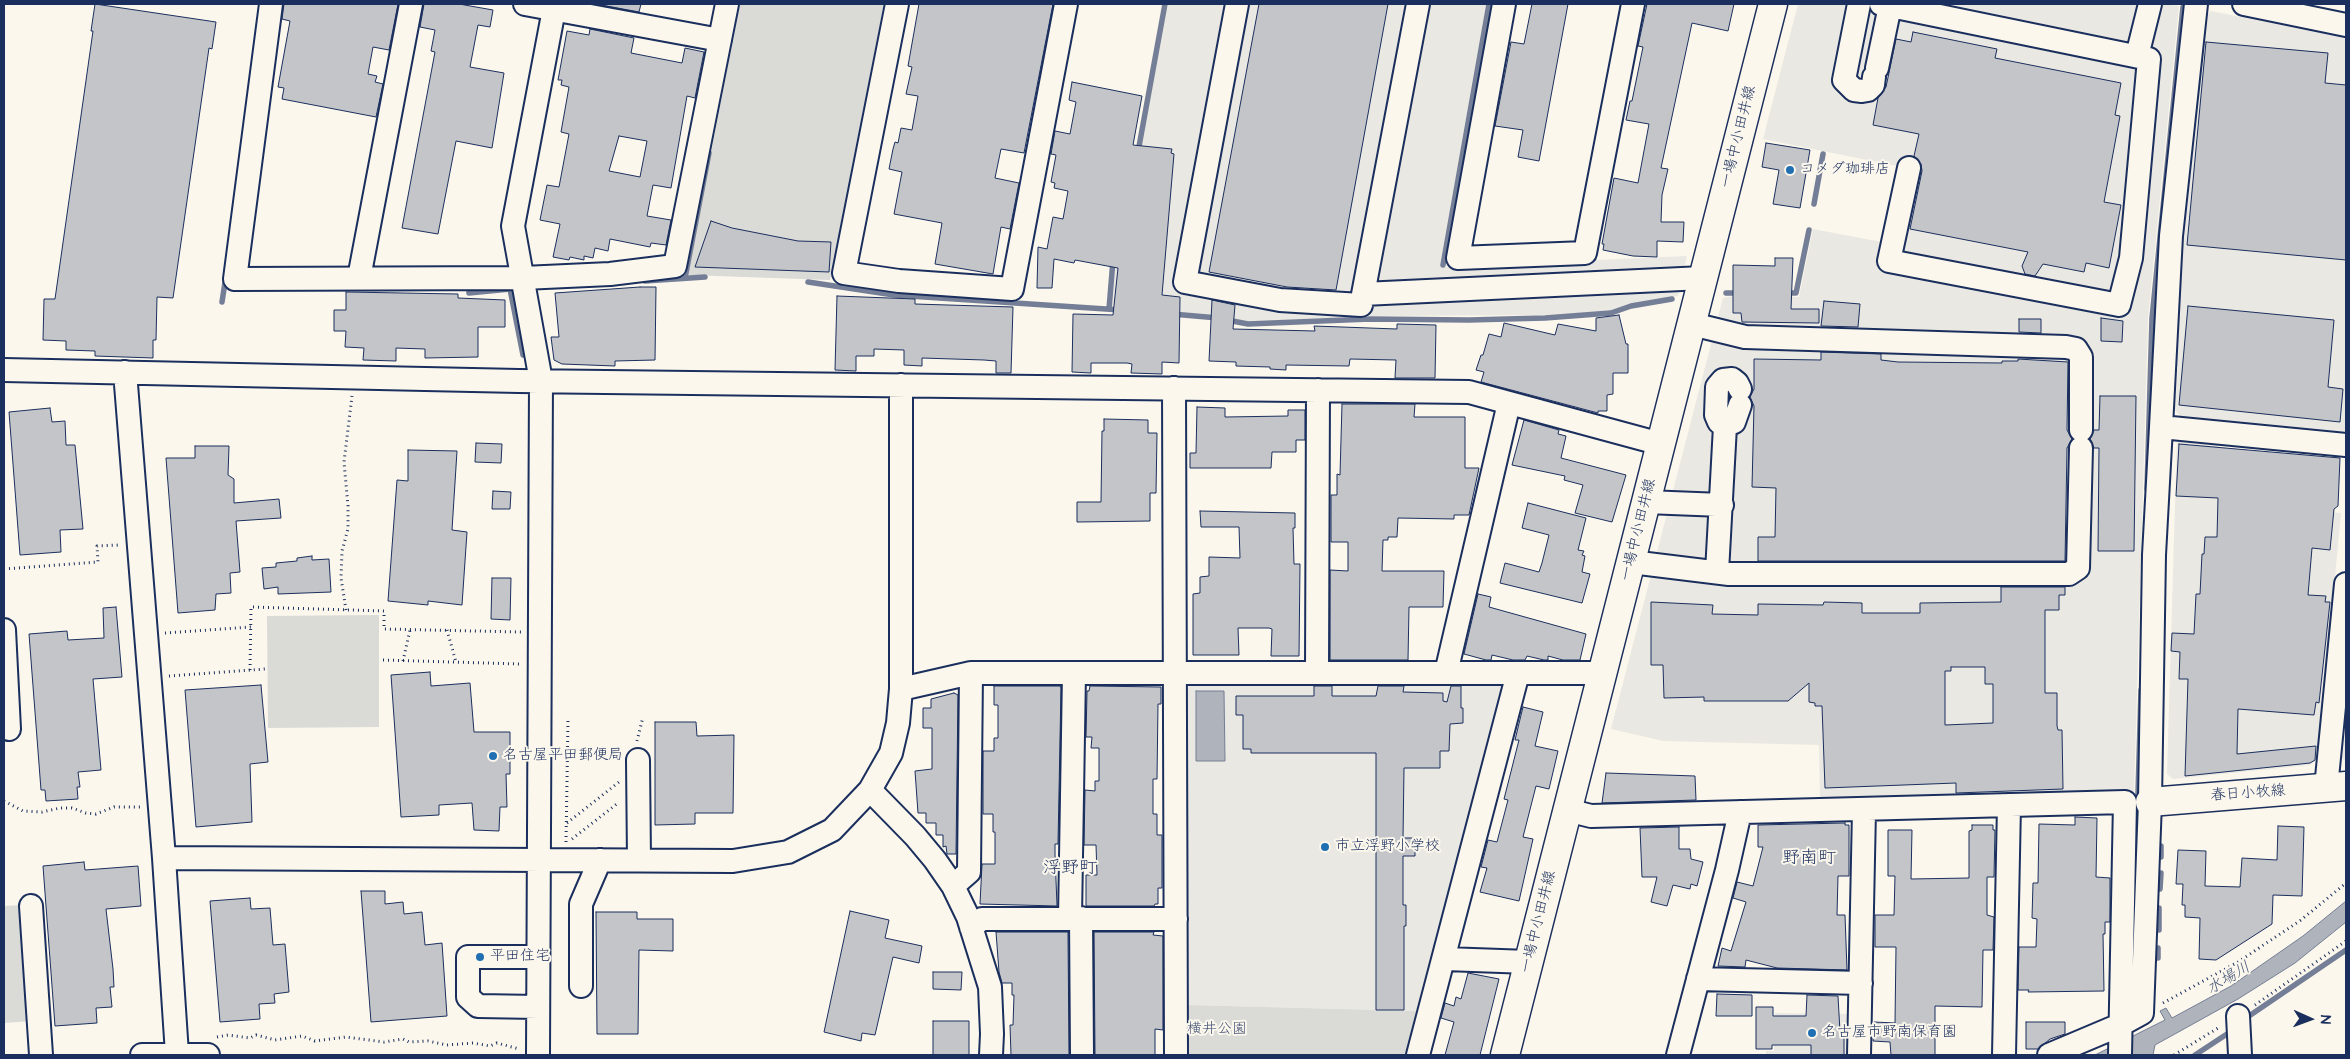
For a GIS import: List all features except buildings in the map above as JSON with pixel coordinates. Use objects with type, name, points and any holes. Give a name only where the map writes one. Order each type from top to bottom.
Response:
[{"type":"main road","name":"一場中小田井線","points":[[1505,1055],[1773,4]]},
{"type":"main road","name":"春日小牧線","points":[[2150,802],[2337,776]]},
{"type":"street","points":[[271,4],[235,278],[523,278],[610,274],[675,266],[727,4]]},
{"type":"street","points":[[359,278],[411,4]]},
{"type":"street","points":[[525,4],[555,6],[720,40]]},
{"type":"street","points":[[897,4],[844,273],[899,281],[1012,289],[1066,4]]},
{"type":"street","points":[[1237,4],[1185,282],[1280,300],[1361,305],[1418,4]]},
{"type":"street","points":[[1504,4],[1458,258],[1585,253],[1632,4]]},
{"type":"street","points":[[1859,4],[1844,80],[1854,90],[1868,90],[1873,85],[1886,5],[2148,59],[2131,258],[2119,305],[1889,261],[1909,168]]},
{"type":"street","points":[[2138,56],[2150,4]]},
{"type":"street","points":[[2050,1055],[2120,1039],[2142,1013],[2150,802],[2154,555],[2172,236],[2196,4]]},
{"type":"street","points":[[2244,4],[2346,25]]},
{"type":"street","points":[[528,1052],[538,1007],[541,381],[513,226],[555,6]]},
{"type":"street","points":[[1363,294],[1703,278]]},
{"type":"street","points":[[1631,562],[1717,572],[2073,572],[2078,568],[2081,357],[2076,349],[2066,346],[1745,337],[1692,324]]},
{"type":"street","points":[[4,370],[541,381],[1469,392],[1661,444]]},
{"type":"street","points":[[126,372],[164,858],[177,1054]]},
{"type":"street","points":[[1732,379],[1737,383],[1740,397],[1734,422],[1725,426],[1719,422],[1716,416],[1717,387],[1723,380],[1732,379]]},
{"type":"street","points":[[164,858],[733,861],[788,852],[832,830],[870,790],[891,753],[898,724],[901,690],[901,385]]},
{"type":"street","points":[[1174,388],[1176,1055]]},
{"type":"street","points":[[1317,672],[1318,390]]},
{"type":"street","points":[[1446,673],[1509,403]]},
{"type":"street","points":[[1717,572],[1725,426]]},
{"type":"street","points":[[2161,427],[2346,445]]},
{"type":"street","points":[[1646,502],[1722,506]]},
{"type":"street","points":[[2337,776],[2346,584]]},
{"type":"street","points":[[4,630],[8,729]]},
{"type":"street","points":[[901,690],[971,673],[1602,673]]},
{"type":"street","points":[[953,886],[969,872],[971,673]]},
{"type":"street","points":[[1074,673],[1076,918],[1082,1055]]},
{"type":"street","points":[[1418,1055],[1445,959],[1518,673]]},
{"type":"street","points":[[637,753],[639,860]]},
{"type":"street","points":[[870,790],[915,836],[953,886],[971,927],[990,987],[991,1055]]},
{"type":"street","points":[[1567,810],[1591,816],[2125,802],[2120,1039]]},
{"type":"street","points":[[2004,1055],[2009,805]]},
{"type":"street","points":[[1859,1055],[1864,810]]},
{"type":"street","points":[[1678,1055],[1727,870],[1740,812]]},
{"type":"street","points":[[581,986],[581,904],[600,860]]},
{"type":"street","points":[[31,906],[41,1055]]},
{"type":"street","points":[[971,927],[982,919],[1176,919]]},
{"type":"street","points":[[538,957],[468,957],[468,997],[478,1006],[538,1007]]},
{"type":"street","points":[[1445,959],[1528,962]]},
{"type":"street","points":[[1698,979],[1861,983]]},
{"type":"street","points":[[2238,1016],[2240,1055]]},
{"type":"street","points":[[142,1055],[177,1054],[211,1047]]},
{"type":"path","points":[[346,610],[341,578],[342,551],[348,529],[344,462],[352,395]]},
{"type":"path","points":[[4,568],[98,562],[97,546],[125,544]]},
{"type":"path","points":[[250,670],[251,607],[384,611],[384,629],[521,632]]},
{"type":"path","points":[[159,633],[251,627]]},
{"type":"path","points":[[403,661],[410,630]]},
{"type":"path","points":[[447,630],[456,662]]},
{"type":"path","points":[[383,660],[521,664]]},
{"type":"path","points":[[162,676],[265,669]]},
{"type":"path","points":[[637,753],[643,717]]},
{"type":"path","points":[[568,720],[565,845],[624,798]]},
{"type":"path","points":[[567,824],[622,779]]},
{"type":"path","points":[[4,801],[23,812],[42,812],[60,808],[72,808],[96,814],[114,807],[145,807]]},
{"type":"path","points":[[2142,1013],[2201,984],[2238,962],[2301,920],[2346,883]]},
{"type":"path","points":[[2174,1055],[2238,1016],[2346,941]]},
{"type":"path","points":[[211,1047],[228,1035],[250,1038],[264,1036],[275,1040],[302,1036],[315,1041],[346,1037],[384,1042],[403,1039],[409,1042],[428,1040],[447,1044],[474,1043],[490,1046],[497,1043],[528,1052]]},
{"type":"shaded area","points":[[1168,4],[1486,4],[1440,267],[1687,256],[1678,296],[1632,304],[1610,312],[1545,315],[1369,316],[1248,322],[1219,316],[1111,307],[1126,152],[1140,155]]},
{"type":"shaded area","points":[[1798,4],[2166,4],[2179,6],[2148,318],[2134,792],[1820,800],[1819,745],[1663,741],[1611,729],[1723,298],[1740,295],[1799,297],[1813,229],[1882,242],[1897,166],[1763,139]]},
{"type":"shaded area","points":[[2211,11],[2346,38],[2346,430],[2343,432],[2181,417],[2174,409],[2178,366],[2172,366],[2172,339],[2205,17]]},
{"type":"shaded area","points":[[2177,437],[2219,442],[2217,500],[2260,501],[2260,506],[2341,513],[2318,759],[2310,765],[2173,779],[2167,774]]},
{"type":"shaded area","name":"市立浮野小学校","points":[[1195,679],[1503,679],[1506,689],[1420,1011],[1187,1005],[1187,689]]},
{"type":"shaded area","points":[[2346,682],[2346,760],[2344,760],[2339,755]]},
{"type":"shaded area","points":[[1196,691],[1224,691],[1225,761],[1196,761]]},
{"type":"shaded area","points":[[2346,901],[2346,922],[2295,963],[2238,999],[2155,1045],[2153,1055],[2095,1055],[2165,1020],[2160,1011],[2166,1008],[2172,1018],[2231,986],[2303,936]]},
{"type":"shaded area","name":"名古屋市野南保育園","points":[[1775,1013],[1849,1014],[1848,1055],[1766,1055],[1766,1051],[1774,1051]]},
{"type":"green space","points":[[740,4],[884,4],[830,280],[687,275]]},
{"type":"green space","points":[[379,615],[379,727],[268,728],[267,616]]},
{"type":"green space","points":[[23,905],[32,1021],[4,1023],[4,906]]},
{"type":"green space","name":"横井公園","points":[[1187,1005],[1420,1011],[1407,1055],[1186,1055]]},
{"type":"waterway","points":[[1138,152],[1165,4]]},
{"type":"waterway","points":[[1443,265],[1489,4]]},
{"type":"waterway","points":[[2147,489],[2152,318],[2183,7]]},
{"type":"waterway","points":[[685,278],[709,153]]},
{"type":"waterway","points":[[1814,204],[1823,154]]},
{"type":"waterway","points":[[1786,293],[1796,293],[1809,230]]},
{"type":"waterway","points":[[1109,309],[1113,260]]},
{"type":"waterway","points":[[222,302],[226,276]]},
{"type":"waterway","points":[[645,281],[705,277]]},
{"type":"waterway","points":[[808,282],[894,295],[1121,310]]},
{"type":"waterway","points":[[464,287],[469,287],[469,293],[510,289],[523,355]]},
{"type":"waterway","points":[[1726,293],[1739,293]]},
{"type":"waterway","points":[[1227,320],[1248,324],[1370,319],[1469,320],[1545,318],[1611,313],[1631,306],[1672,299]]},
{"type":"waterway","points":[[1172,314],[1218,318]]},
{"type":"waterway","points":[[2134,929],[2141,690]]},
{"type":"waterway","points":[[2161,846],[2161,857]]},
{"type":"waterway","points":[[2160,889],[2161,873]]},
{"type":"waterway","points":[[2159,908],[2159,930]]},
{"type":"waterway","points":[[2158,948],[2158,958]]},
{"type":"waterway","points":[[2249,1016],[2346,950]]},
{"type":"waterway","points":[[2195,1055],[2227,1034]]},
{"type":"place","name":"コメダ珈琲店","points":[[1790,170]]},
{"type":"place","name":"名古屋平田郵便局","points":[[493,756]]},
{"type":"place","name":"市立浮野小学校","points":[[1325,847]]},
{"type":"place","name":"平田住宅","points":[[480,957]]},
{"type":"place","name":"名古屋市野南保育園","points":[[1812,1033]]},
{"type":"district","name":"野南町","points":[[1809,859]]},
{"type":"district","name":"浮野町","points":[[1070,869]]},
{"type":"water label","name":"水場川","points":[[2229,979]]}]
